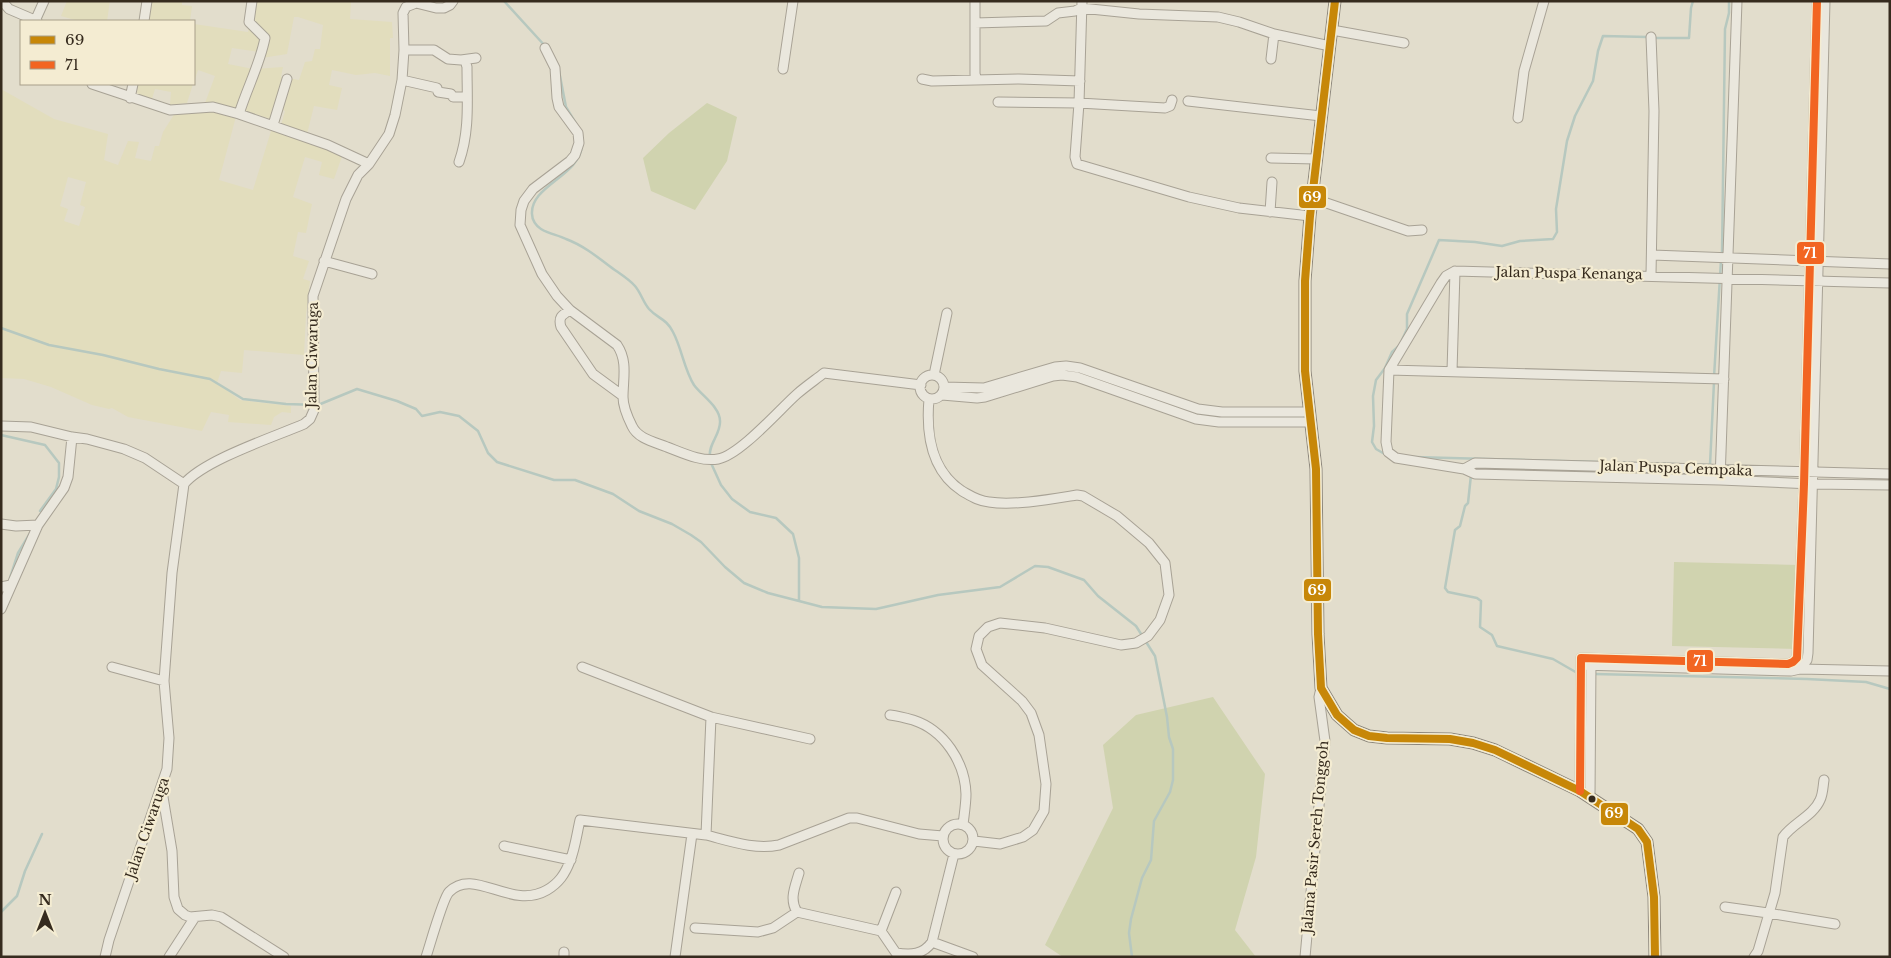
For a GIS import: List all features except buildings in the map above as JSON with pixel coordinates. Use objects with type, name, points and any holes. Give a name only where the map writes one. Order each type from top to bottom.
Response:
[{"type":"main road","points":[[1335,1],[1310,216],[1304,313],[1305,371],[1316,469],[1318,634],[1321,688],[1337,715],[1354,730],[1369,736],[1387,738],[1450,739],[1495,750],[1585,794],[1638,829],[1648,842],[1654,897],[1655,957]]},
{"type":"street","points":[[36,20],[44,1]]},
{"type":"street","points":[[144,20],[147,1]]},
{"type":"street","points":[[239,114],[246,92],[261,60],[265,38],[250,22],[252,1]]},
{"type":"street","name":"Jalan Ciwaruga","points":[[105,957],[167,768],[169,738],[164,682],[172,573],[184,484],[189,478],[223,458],[304,424],[310,419],[314,410],[313,296],[346,199],[358,175],[389,134],[402,80],[404,50],[403,13],[406,7],[416,3],[444,8],[453,1]]},
{"type":"street","points":[[783,69],[793,1]]},
{"type":"street","points":[[975,1],[975,74],[977,80]]},
{"type":"street","points":[[1518,118],[1524,71],[1544,1]]},
{"type":"street","points":[[1720,480],[1737,1]]},
{"type":"street","points":[[1800,669],[1807,660],[1808,653],[1808,472],[1814,281],[1817,1]]},
{"type":"street","points":[[1814,262],[1825,1]]},
{"type":"street","points":[[2,3],[9,9],[34,20]]},
{"type":"street","points":[[975,24],[1046,21],[1058,13],[1075,11],[1081,5]]},
{"type":"street","points":[[1081,5],[1139,14],[1218,17],[1274,34],[1330,46]]},
{"type":"street","points":[[1081,5],[1080,103],[1075,157],[1075,161],[1080,166],[1189,197],[1239,208],[1310,216]]},
{"type":"street","points":[[1332,30],[1404,43]]},
{"type":"street","points":[[1271,59],[1274,34]]},
{"type":"street","points":[[1651,37],[1654,111],[1652,275]]},
{"type":"street","points":[[545,48],[555,68],[559,107],[578,133],[580,143],[570,161],[533,189],[524,201],[520,210],[520,225],[542,274],[556,296],[570,310],[617,345],[620,350],[625,372],[623,396],[625,409],[632,427],[642,437],[688,455],[713,459],[728,456],[735,452],[798,394],[824,373],[921,385]]},
{"type":"street","points":[[404,50],[434,50],[448,59],[465,60],[476,58]]},
{"type":"street","points":[[459,162],[468,125],[467,67],[465,60]]},
{"type":"street","points":[[272,125],[287,79]]},
{"type":"street","points":[[922,79],[932,81],[1019,79],[1080,81]]},
{"type":"street","points":[[402,80],[437,88],[438,92],[451,94],[453,97],[467,97]]},
{"type":"street","points":[[95,85],[170,110],[213,107],[239,114],[328,145],[368,164]]},
{"type":"street","points":[[130,98],[133,85]]},
{"type":"street","points":[[998,102],[1080,103],[1164,108],[1170,106],[1172,100]]},
{"type":"street","points":[[1188,101],[1321,116]]},
{"type":"street","points":[[1271,158],[1316,159]]},
{"type":"street","points":[[1270,212],[1272,182]]},
{"type":"street","points":[[1312,198],[1408,231],[1422,230]]},
{"type":"street","name":"Jalan Puspa Kenanga","points":[[1652,256],[1890,264]]},
{"type":"street","points":[[324,261],[372,274]]},
{"type":"street","points":[[1455,271],[1446,276],[1441,283],[1389,370],[1724,379]]},
{"type":"street","points":[[1452,371],[1455,271]]},
{"type":"street","name":"Jalan Puspa Kenanga","points":[[1455,271],[1890,283]]},
{"type":"street","points":[[570,310],[561,316],[559,321],[560,327],[593,374],[623,396]]},
{"type":"street","points":[[934,375],[947,313]]},
{"type":"street","points":[[934,375],[925,378],[921,385],[922,394],[929,399],[936,399],[943,391],[984,388],[1061,366],[1080,368],[1198,410],[1309,417]]},
{"type":"street","name":"Jalan Puspa Cempaka","points":[[1389,370],[1386,442],[1391,456],[1401,460],[1464,468],[1475,474],[1890,485]]},
{"type":"street","points":[[934,375],[942,380],[943,391]]},
{"type":"street","points":[[943,391],[985,397],[1062,375],[1077,377],[1196,420],[1218,422],[1309,417]]},
{"type":"street","points":[[1110,390],[1114,380]]},
{"type":"street","points":[[929,399],[929,436],[934,456],[943,474],[954,485],[976,500],[992,503],[1038,501],[1077,495],[1083,496],[1117,516],[1149,543],[1165,563],[1169,595],[1160,620],[1148,636],[1136,643],[1121,645],[1045,628],[1000,623],[988,627],[980,636],[976,649],[982,665],[1022,701],[1031,714],[1039,735],[1046,784],[1044,812],[1033,830],[1023,837],[1000,844],[974,841]]},
{"type":"street","points":[[1,426],[31,427],[72,437],[87,438],[124,449],[145,458],[184,484]]},
{"type":"street","points":[[1,609],[38,525],[64,488],[68,477],[72,437]]},
{"type":"street","points":[[1464,468],[1475,462],[1475,474]]},
{"type":"street","name":"Jalan Puspa Cempaka","points":[[1475,462],[1890,474]]},
{"type":"street","points":[[1553,465],[1553,476]]},
{"type":"street","points":[[1588,663],[1794,662],[1798,652],[1808,484]]},
{"type":"street","points":[[1,524],[16,526],[38,525]]},
{"type":"street","points":[[1,587],[11,585]]},
{"type":"street","points":[[1798,652],[1808,653]]},
{"type":"street","points":[[1588,663],[1791,670],[1890,671]]},
{"type":"street","points":[[1585,794],[1588,663]]},
{"type":"street","points":[[112,667],[164,682]]},
{"type":"street","points":[[582,667],[711,717],[810,739]]},
{"type":"street","name":"Jalana Pasir Sereh Tonggoh","points":[[1305,957],[1325,741],[1319,697],[1321,688]]},
{"type":"street","points":[[890,715],[912,720],[924,726],[938,735],[956,756],[962,770],[966,792],[964,825]]},
{"type":"street","points":[[706,835],[711,717]]},
{"type":"street","points":[[1754,957],[1758,951],[1775,893],[1783,837],[1788,830],[1815,808],[1821,798],[1824,780]]},
{"type":"street","points":[[161,788],[172,851],[174,897],[178,909],[185,915],[195,917],[212,915],[221,917],[284,957]]},
{"type":"street","points":[[426,957],[448,893],[458,885],[470,883],[515,896],[538,896],[561,879],[571,860],[580,820],[706,835],[754,846],[767,847],[778,845],[849,818],[857,818],[919,834],[943,836]]},
{"type":"street","points":[[964,825],[971,831],[974,841],[965,854],[954,854],[945,848],[943,836],[951,826],[964,825]]},
{"type":"street","points":[[675,957],[692,834]]},
{"type":"street","points":[[504,846],[571,860]]},
{"type":"street","points":[[695,928],[758,932],[773,928],[797,912],[881,931],[895,955],[922,952],[932,942],[954,854]]},
{"type":"street","points":[[797,912],[793,904],[793,896],[798,873]]},
{"type":"street","points":[[881,931],[896,892]]},
{"type":"street","points":[[1725,907],[1835,924]]},
{"type":"street","points":[[169,957],[195,917]]},
{"type":"street","points":[[932,942],[973,957]]},
{"type":"shaded area","points":[[67,1],[110,1],[107,20],[75,20],[61,16]]},
{"type":"shaded area","points":[[150,1],[182,1],[182,5],[192,6],[190,20],[147,20]]},
{"type":"shaded area","points":[[255,1],[351,1],[350,19],[392,22],[393,38],[390,38],[390,76],[375,73],[356,75],[332,70],[329,85],[342,88],[337,110],[314,106],[307,134],[345,148],[334,179],[319,175],[322,162],[305,157],[293,197],[312,204],[306,233],[298,232],[293,256],[309,261],[303,279],[310,281],[304,355],[244,350],[242,373],[221,371],[217,383],[240,400],[291,406],[291,413],[282,412],[274,417],[271,425],[228,422],[229,415],[211,412],[202,431],[128,417],[112,408],[92,405],[51,387],[24,379],[1,378],[1,89],[54,119],[108,134],[104,160],[118,165],[128,141],[139,142],[135,158],[151,161],[155,146],[159,146],[163,132],[175,113],[205,103],[215,76],[198,70],[195,79],[195,24],[248,32]],"holes":[[[294,17],[323,25],[320,49],[315,49],[312,61],[305,62],[299,80],[281,77],[283,67],[253,69],[228,64],[232,48],[259,52],[262,58],[287,54]],[[275,106],[285,111],[279,132],[271,131],[253,190],[219,180],[238,109],[271,119]],[[68,177],[86,182],[80,205],[85,207],[79,226],[64,221],[68,209],[60,206]]]},
{"type":"shaded area","points":[[138,85],[193,85],[187,103],[170,105],[171,92],[155,89],[151,102],[137,93]]},
{"type":"green space","points":[[707,103],[737,117],[727,161],[695,210],[651,191],[643,158],[669,133]]},
{"type":"green space","points":[[1674,562],[1799,565],[1797,649],[1672,646]]},
{"type":"green space","points":[[1213,697],[1265,774],[1256,857],[1235,930],[1256,957],[1063,957],[1045,945],[1113,808],[1103,745],[1136,715]]},
{"type":"waterway","points":[[504,1],[546,47]]},
{"type":"waterway","points":[[1653,38],[1689,38],[1693,1]]},
{"type":"waterway","points":[[1722,254],[1725,29],[1729,13],[1729,1]]},
{"type":"waterway","points":[[1402,340],[1407,329],[1407,314],[1439,240],[1502,246],[1520,241],[1553,239],[1557,232],[1556,209],[1567,141],[1575,116],[1593,81],[1598,51],[1603,36],[1648,37]]},
{"type":"waterway","points":[[559,71],[566,107],[575,122]]},
{"type":"waterway","points":[[582,146],[579,156],[573,165],[546,188],[533,204],[532,214],[534,221],[544,231],[583,247],[626,278],[637,289],[649,309],[670,327],[694,385],[714,406],[719,416],[720,426],[711,448],[710,457]]},
{"type":"waterway","points":[[1714,377],[1721,260]]},
{"type":"waterway","points":[[1,328],[49,345],[210,379],[243,399],[286,404],[318,405],[357,389],[397,401],[416,409],[422,416],[440,412],[459,416],[478,431],[488,453],[497,462],[554,480],[575,480],[613,494],[639,511],[672,524],[691,535],[701,542],[725,567],[744,583],[768,593],[822,607],[876,609],[938,595],[1000,587],[1035,566],[1048,567],[1084,580],[1098,596],[1136,626],[1155,656],[1169,737],[1173,749],[1173,780],[1170,792],[1154,821],[1151,860],[1142,878],[1131,919],[1129,933],[1132,957]]},
{"type":"waterway","points":[[1388,456],[1376,449],[1372,442],[1374,426],[1373,396],[1376,380],[1385,368],[1392,352],[1400,345]]},
{"type":"waterway","points":[[1413,457],[1710,465],[1714,382]]},
{"type":"waterway","points":[[1,435],[45,445],[59,463],[59,477],[56,489],[40,511]]},
{"type":"waterway","points":[[711,463],[721,485],[732,499],[750,512],[776,518],[793,534],[799,558],[799,601]]},
{"type":"waterway","points":[[1471,475],[1468,503],[1465,506],[1460,526],[1455,530],[1445,588],[1448,592],[1477,598],[1481,601],[1480,627],[1492,635],[1497,646],[1553,659],[1579,674]]},
{"type":"waterway","points":[[10,578],[18,553],[29,535]]},
{"type":"waterway","points":[[1594,674],[1807,679],[1866,682],[1890,689]]},
{"type":"waterway","points":[[1,912],[17,896],[25,871],[42,834]]},
{"type":"transit line","name":"69","points":[[1335,1],[1310,216],[1305,281],[1305,371],[1316,469],[1318,634],[1321,688],[1337,715],[1354,730],[1369,736],[1387,738],[1450,739],[1473,743],[1495,750],[1580,791],[1638,829],[1647,842],[1654,897],[1655,957]]},
{"type":"transit line","name":"71","points":[[1580,791],[1581,658],[1788,664],[1797,658],[1804,484],[1817,1]]}]
